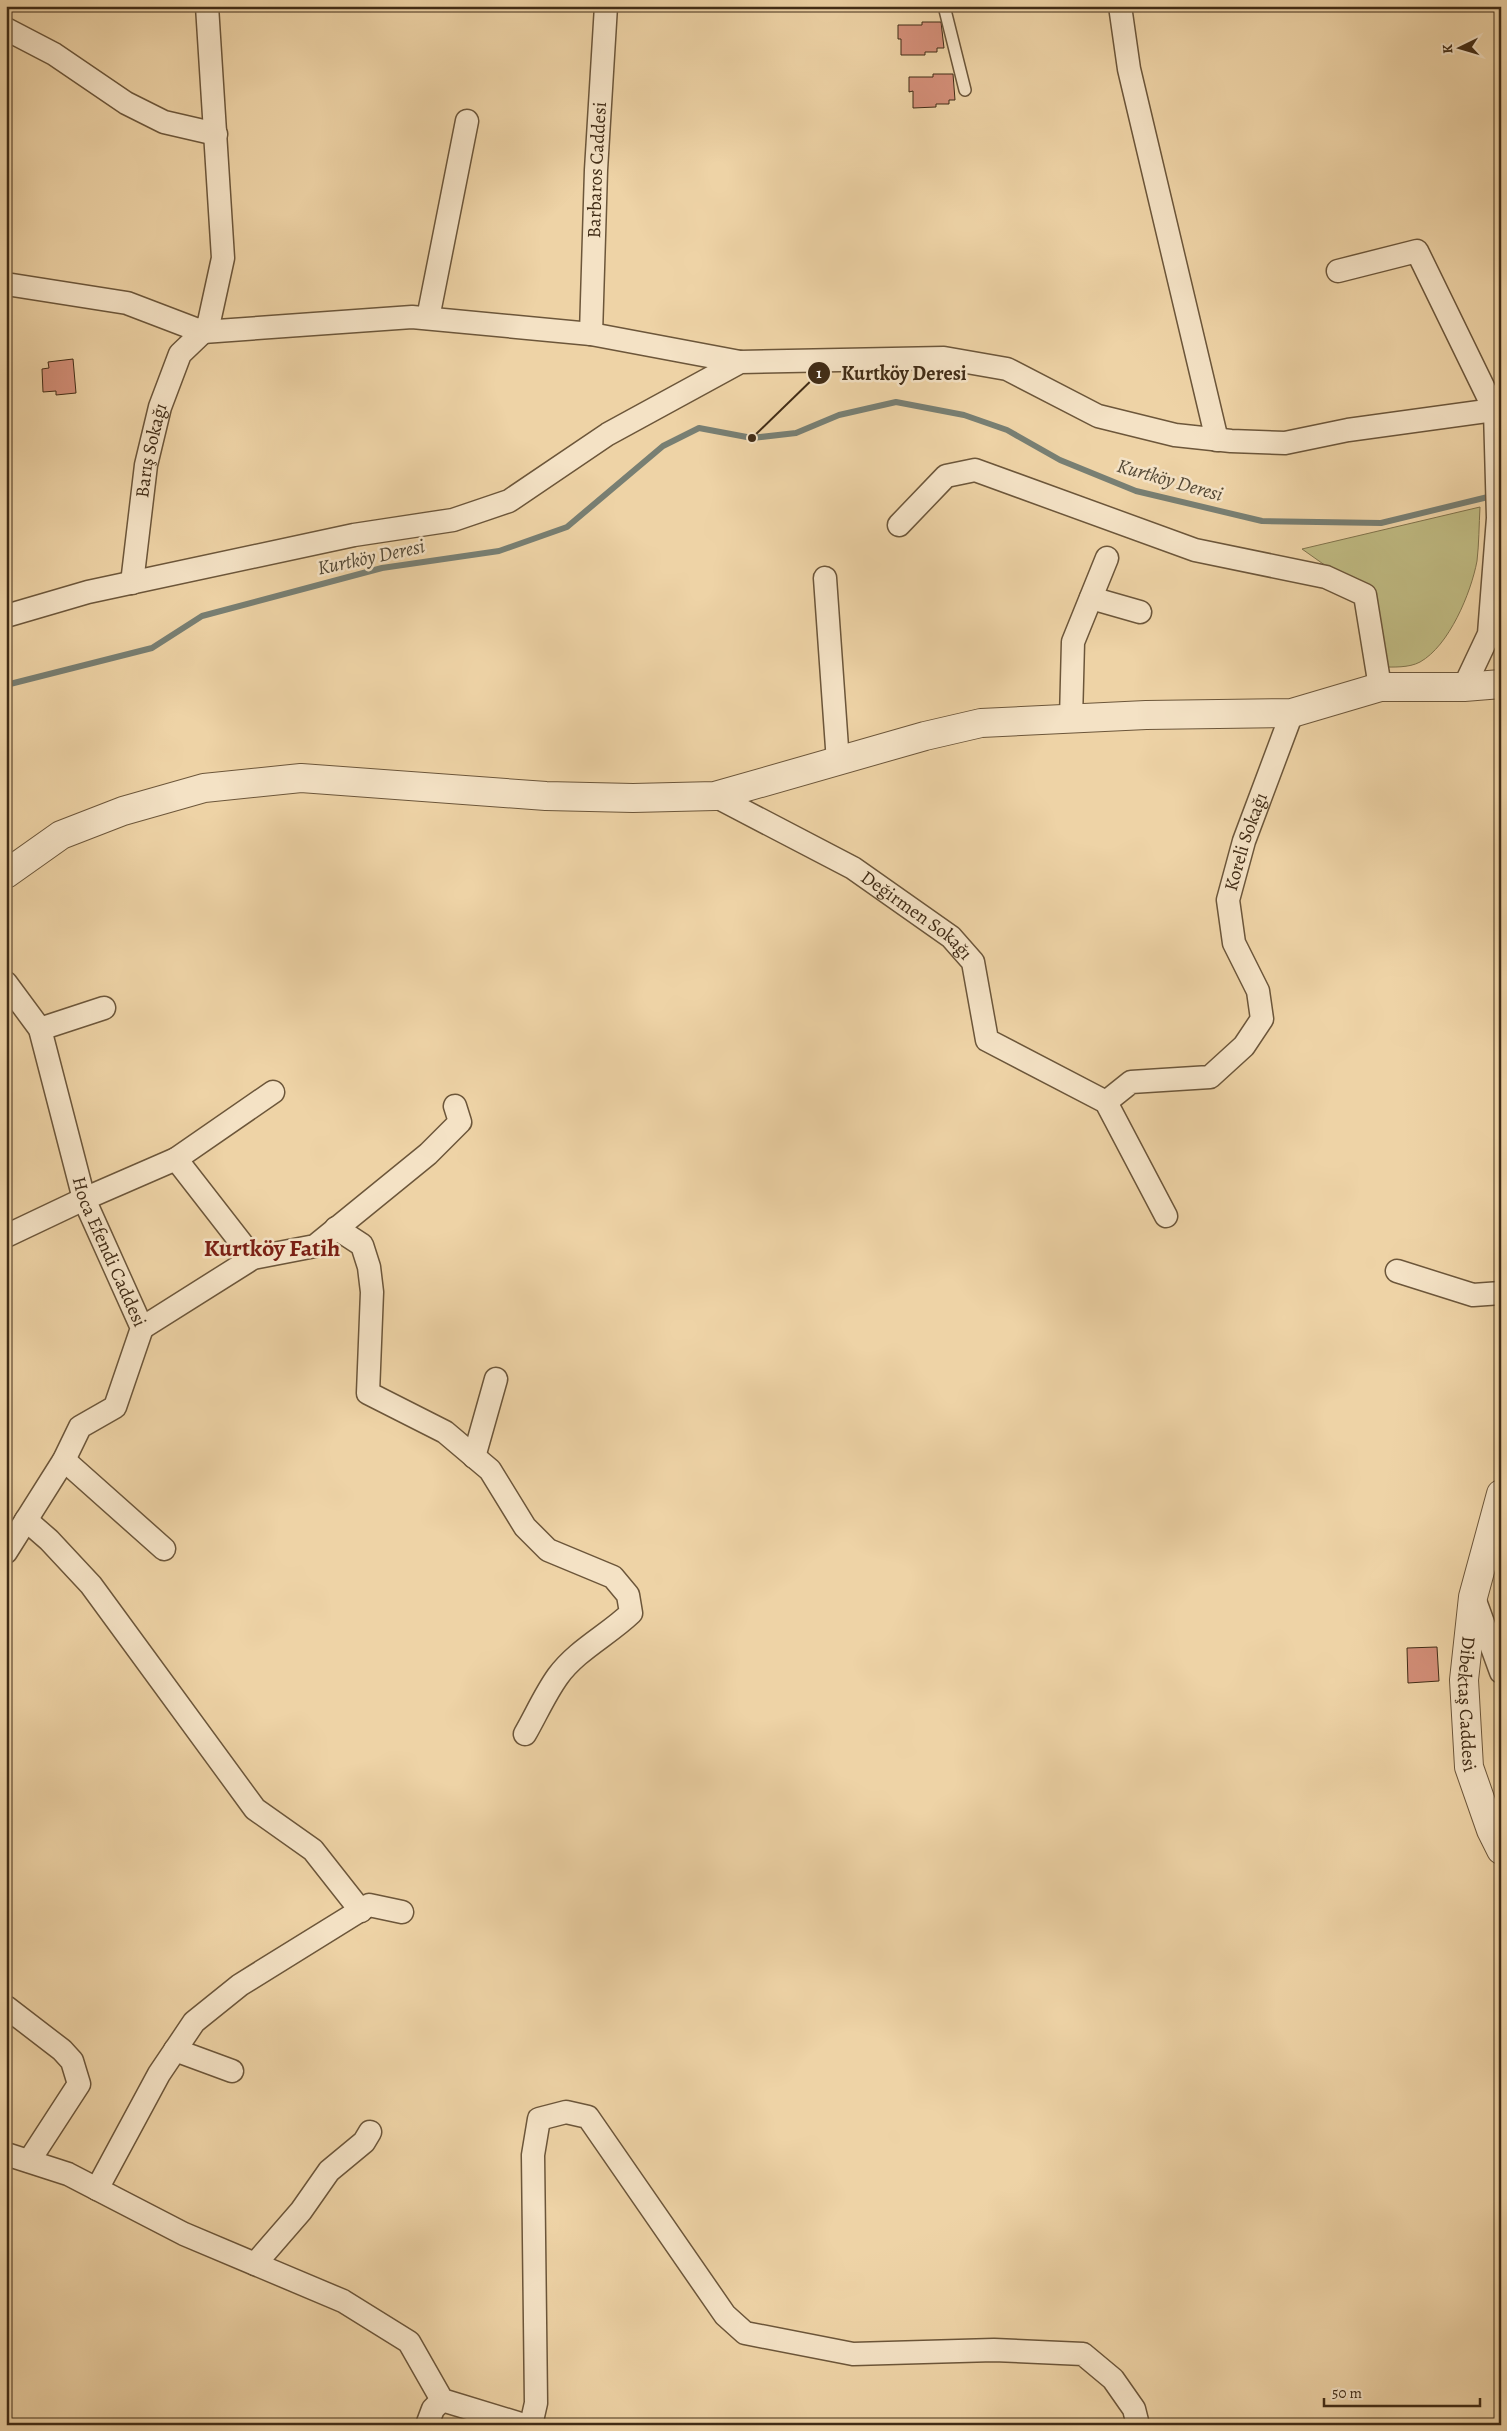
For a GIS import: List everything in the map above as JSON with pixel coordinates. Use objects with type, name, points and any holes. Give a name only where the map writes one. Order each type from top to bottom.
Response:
[{"type":"street","points":[[203,332],[209,322],[223,258],[207,6]]},
{"type":"street","name":"Barbaros Caddesi","points":[[592,334],[596,170],[606,6]]},
{"type":"street","points":[[1120,6],[1129,69],[1217,440]]},
{"type":"street","points":[[6,30],[54,54],[126,102],[164,122],[216,134]]},
{"type":"street","points":[[428,318],[467,122]]},
{"type":"street","points":[[1338,271],[1418,251],[1498,410],[1495,463],[1498,518],[1489,634],[1464,687]]},
{"type":"street","points":[[6,284],[127,303],[203,332],[412,317],[592,334],[740,362],[944,358],[1007,370],[1098,416],[1175,435],[1217,440],[1285,442],[1348,430],[1498,410]]},
{"type":"street","name":"Barış Sokağı","points":[[132,582],[146,464],[160,407],[180,354],[203,332]]},
{"type":"street","points":[[6,616],[88,592],[132,582],[354,535],[453,520],[509,501],[608,434],[740,362]]},
{"type":"street","points":[[899,525],[946,476],[975,470],[1195,550],[1326,577],[1365,595],[1380,687]]},
{"type":"street","points":[[1071,719],[1073,642],[1107,558]]},
{"type":"street","points":[[825,578],[838,762]]},
{"type":"street","points":[[1091,598],[1140,612]]},
{"type":"street","points":[[6,874],[61,835],[123,810],[204,788],[302,778],[546,796],[633,798],[715,796],[925,736],[981,723],[1292,713],[1380,687],[1464,687],[1501,684]]},
{"type":"street","name":"Koreli Sokağı","points":[[1106,1102],[1130,1082],[1210,1076],[1244,1046],[1262,1020],[1258,992],[1234,943],[1228,900],[1244,841],[1292,713]]},
{"type":"street","name":"Değirmen Sokağı","points":[[715,796],[852,868],[951,937],[973,962],[988,1040],[1106,1102]]},
{"type":"street","name":"Hoca Efendi Caddesi","points":[[6,983],[40,1029],[84,1199],[142,1328],[115,1407],[80,1427],[64,1460],[6,1552]]},
{"type":"street","points":[[40,1029],[104,1008]]},
{"type":"street","points":[[6,1236],[84,1199],[176,1160],[273,1092]]},
{"type":"street","points":[[1106,1102],[1166,1216]]},
{"type":"street","points":[[142,1328],[253,1258],[315,1246],[428,1154],[460,1122],[455,1106]]},
{"type":"street","points":[[176,1160],[253,1258]]},
{"type":"street","points":[[336,1228],[362,1245],[369,1267],[372,1292],[368,1393],[445,1432],[490,1470],[525,1527],[548,1550],[613,1577],[628,1595],[632,1614],[584,1650],[558,1676],[525,1734]]},
{"type":"street","points":[[1397,1271],[1473,1295],[1501,1293]]},
{"type":"street","points":[[474,1457],[496,1379]]},
{"type":"street","points":[[64,1460],[164,1549]]},
{"type":"street","name":"Dibektaş Caddesi","points":[[1501,1494],[1473,1597],[1464,1680],[1469,1767],[1491,1830],[1501,1850]]},
{"type":"street","points":[[26,1520],[49,1540],[91,1586],[255,1809],[314,1850],[361,1911]]},
{"type":"street","points":[[1473,1597],[1501,1672]]},
{"type":"street","points":[[97,2189],[159,2074],[194,2022],[240,1984],[369,1905],[402,1912]]},
{"type":"street","points":[[6,2007],[62,2050],[72,2061],[80,2084],[29,2161]]},
{"type":"street","points":[[175,2050],[232,2072]]},
{"type":"street","points":[[531,2425],[536,2403],[533,2155],[539,2119],[566,2112],[588,2117],[725,2315],[745,2333],[853,2354],[994,2350],[1084,2354],[1113,2379],[1134,2409],[1138,2425]]},
{"type":"street","points":[[255,2264],[301,2211],[329,2171],[364,2142],[370,2132]]},
{"type":"street","points":[[6,2154],[68,2174],[184,2234],[343,2301],[409,2342],[442,2400],[524,2425]]},
{"type":"street","points":[[427,2425],[433,2409],[442,2400]]},
{"type":"lane","points":[[944,6],[965,90]]},
{"type":"shaded area","points":[[1480,507],[1478,555],[1474,574],[1464,603],[1449,631],[1431,654],[1420,662],[1406,666],[1382,667],[1350,583],[1302,549]]},
{"type":"building","points":[[922,22],[941,22],[944,48],[937,48],[937,52],[925,52],[925,55],[901,55],[901,39],[898,39],[898,25],[922,25]]},
{"type":"building","points":[[933,74],[953,74],[955,100],[949,100],[949,104],[936,104],[936,107],[913,108],[913,91],[909,92],[909,77],[933,77]]},
{"type":"building","points":[[73,359],[76,393],[56,395],[56,391],[43,392],[42,369],[49,368],[48,362]]},
{"type":"building","points":[[1437,1647],[1439,1681],[1408,1683],[1407,1648]]},
{"type":"waterway","name":"Kurtköy Deresi","points":[[6,685],[152,648],[202,616],[382,568],[499,551],[567,527],[663,446],[699,428],[752,438],[796,433],[839,415],[896,402],[964,415],[1007,430],[1060,460],[1136,491],[1262,521],[1381,523],[1492,496]]},
{"type":"place","name":"Kurtköy Deresi","points":[[752,438]]},
{"type":"district","name":"Kurtköy Fatih","points":[[272,1248]]}]
